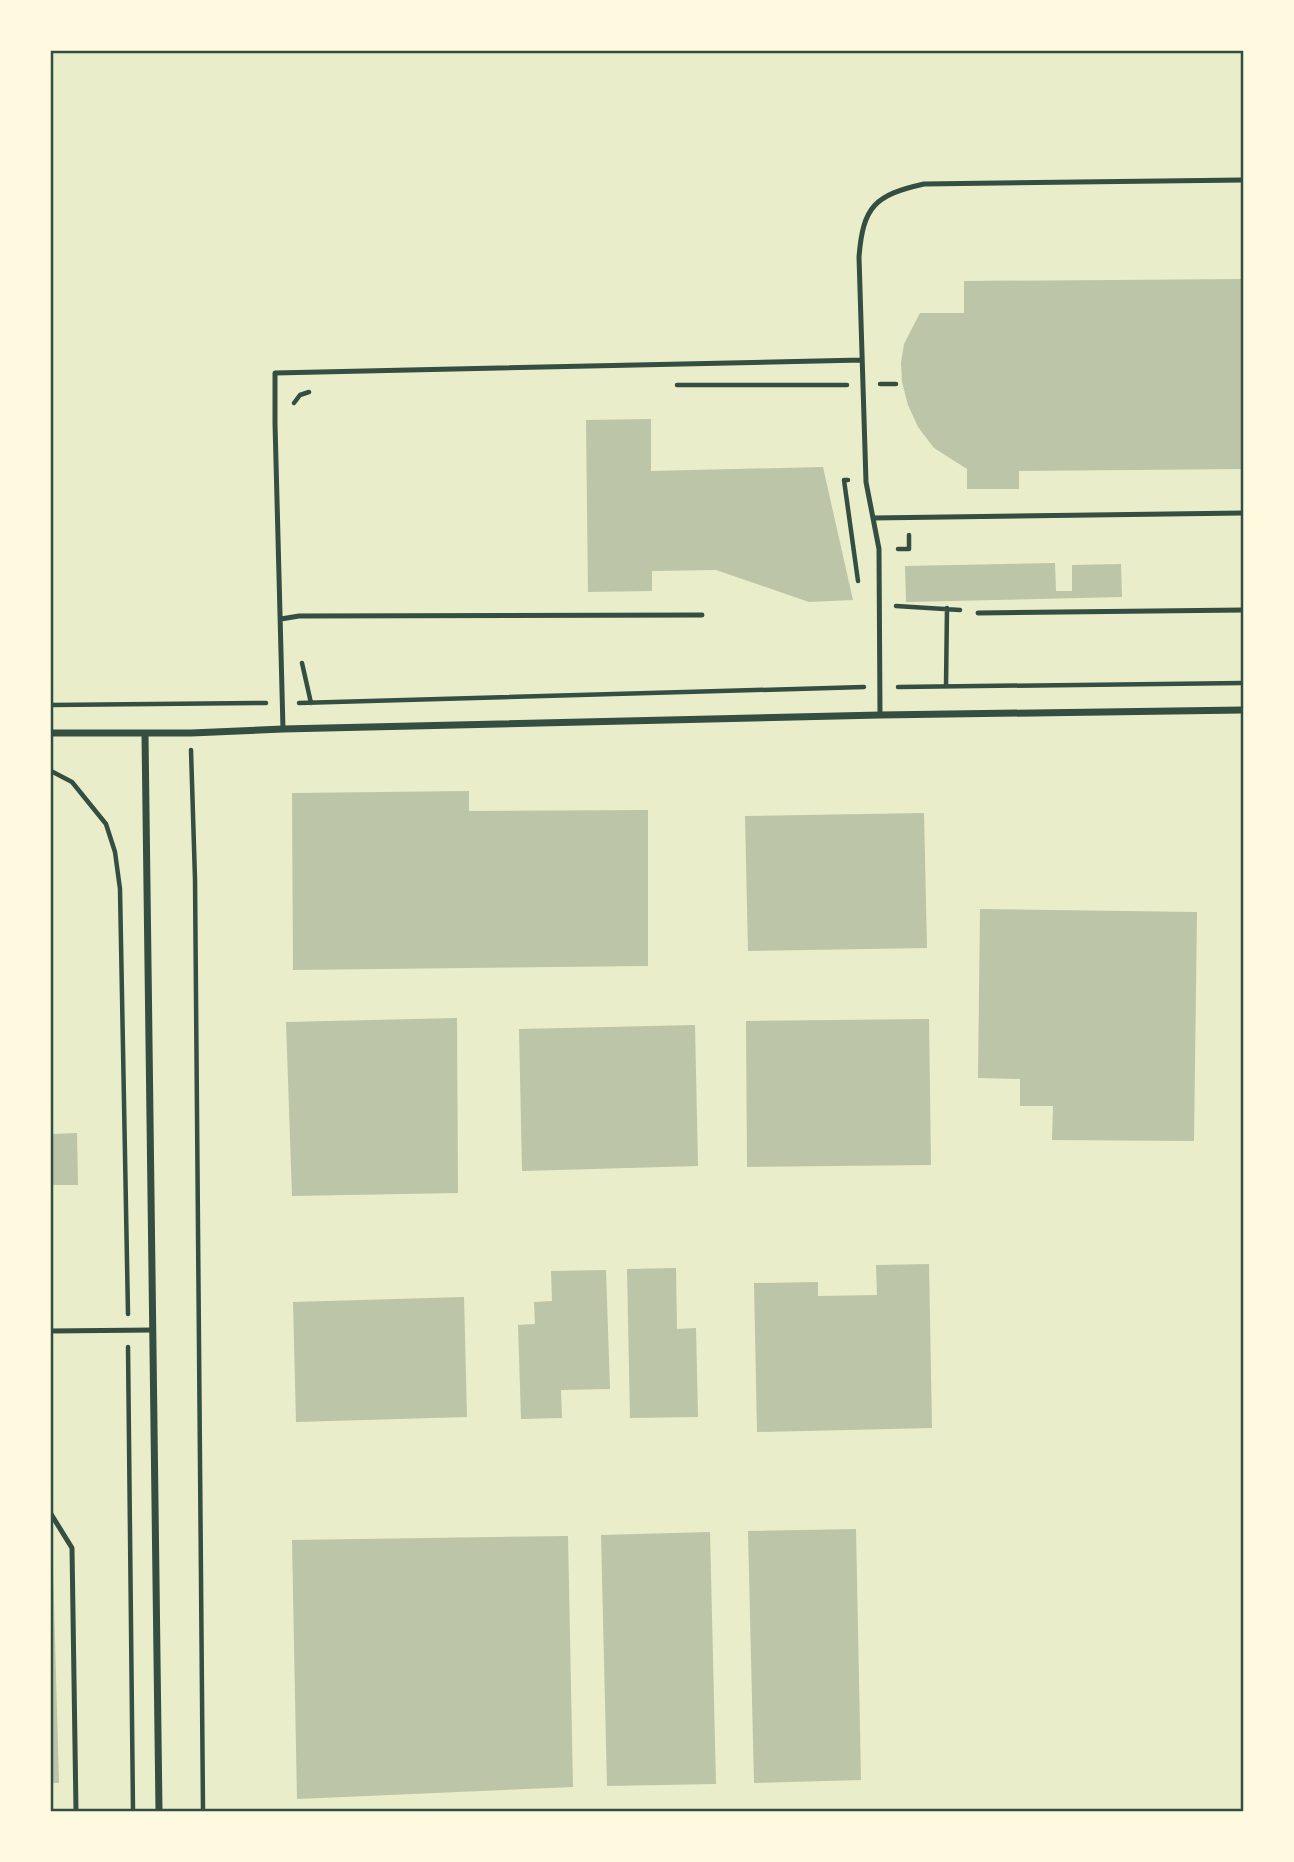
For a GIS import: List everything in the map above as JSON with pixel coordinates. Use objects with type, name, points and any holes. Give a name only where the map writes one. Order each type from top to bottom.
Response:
[{"type":"street","points":[[51,733],[145,734],[880,715],[1243,710]]},
{"type":"street","points":[[145,734],[159,1811]]},
{"type":"lane","points":[[880,715],[879,549],[866,482],[859,257],[861,235],[868,212],[881,198],[924,184],[1243,180]]},
{"type":"lane","points":[[283,729],[275,373],[862,360]]},
{"type":"lane","points":[[873,518],[1243,513]]},
{"type":"lane","points":[[978,612],[1243,610]]},
{"type":"lane","points":[[281,619],[299,616],[702,615]]},
{"type":"lane","points":[[51,1331],[153,1330]]},
{"type":"lane","points":[[51,1514],[72,1548],[76,1811]]},
{"type":"path","points":[[844,480],[866,482]]},
{"type":"path","points":[[946,686],[947,608]]},
{"type":"path","points":[[51,705],[283,703],[880,687],[1243,682]]},
{"type":"path","points":[[190,704],[195,879],[203,1811]]},
{"type":"path","points":[[51,771],[72,782],[106,824],[115,852],[120,889],[133,1811]]},
{"type":"building","points":[[1243,279],[1243,469],[1019,471],[1019,489],[967,489],[967,469],[934,448],[918,427],[908,405],[902,382],[904,344],[920,313],[964,313],[964,281]]},
{"type":"building","points":[[651,419],[651,471],[823,467],[853,600],[809,602],[716,570],[652,571],[652,591],[588,592],[586,420]]},
{"type":"building","points":[[1055,563],[1056,591],[1072,591],[1072,565],[1121,564],[1122,597],[906,602],[905,566]]},
{"type":"building","points":[[469,791],[469,811],[648,810],[648,966],[293,970],[292,793]]},
{"type":"building","points":[[924,813],[927,948],[748,951],[745,816]]},
{"type":"building","points":[[980,909],[1197,912],[1194,1141],[1052,1140],[1053,1106],[1020,1106],[1020,1079],[978,1078]]},
{"type":"building","points":[[457,1018],[458,1193],[292,1196],[286,1022]]},
{"type":"building","points":[[929,1019],[931,1165],[747,1167],[746,1021]]},
{"type":"building","points":[[695,1025],[698,1166],[522,1171],[519,1029]]},
{"type":"building","points":[[77,1133],[78,1185],[51,1185],[51,1134]]},
{"type":"building","points":[[929,1264],[932,1428],[757,1432],[754,1283],[818,1282],[818,1296],[877,1295],[876,1265]]},
{"type":"building","points":[[676,1268],[677,1329],[696,1328],[698,1417],[630,1418],[627,1269]]},
{"type":"building","points":[[606,1270],[610,1389],[561,1390],[562,1418],[521,1419],[518,1325],[535,1324],[534,1302],[552,1301],[551,1271]]},
{"type":"building","points":[[464,1297],[467,1417],[296,1422],[293,1302]]},
{"type":"building","points":[[856,1529],[861,1780],[754,1783],[748,1531]]},
{"type":"building","points":[[710,1532],[716,1784],[607,1786],[601,1535]]},
{"type":"building","points":[[568,1536],[573,1787],[297,1799],[292,1540]]},
{"type":"building","points":[[53,1567],[59,1783],[51,1783]]}]
